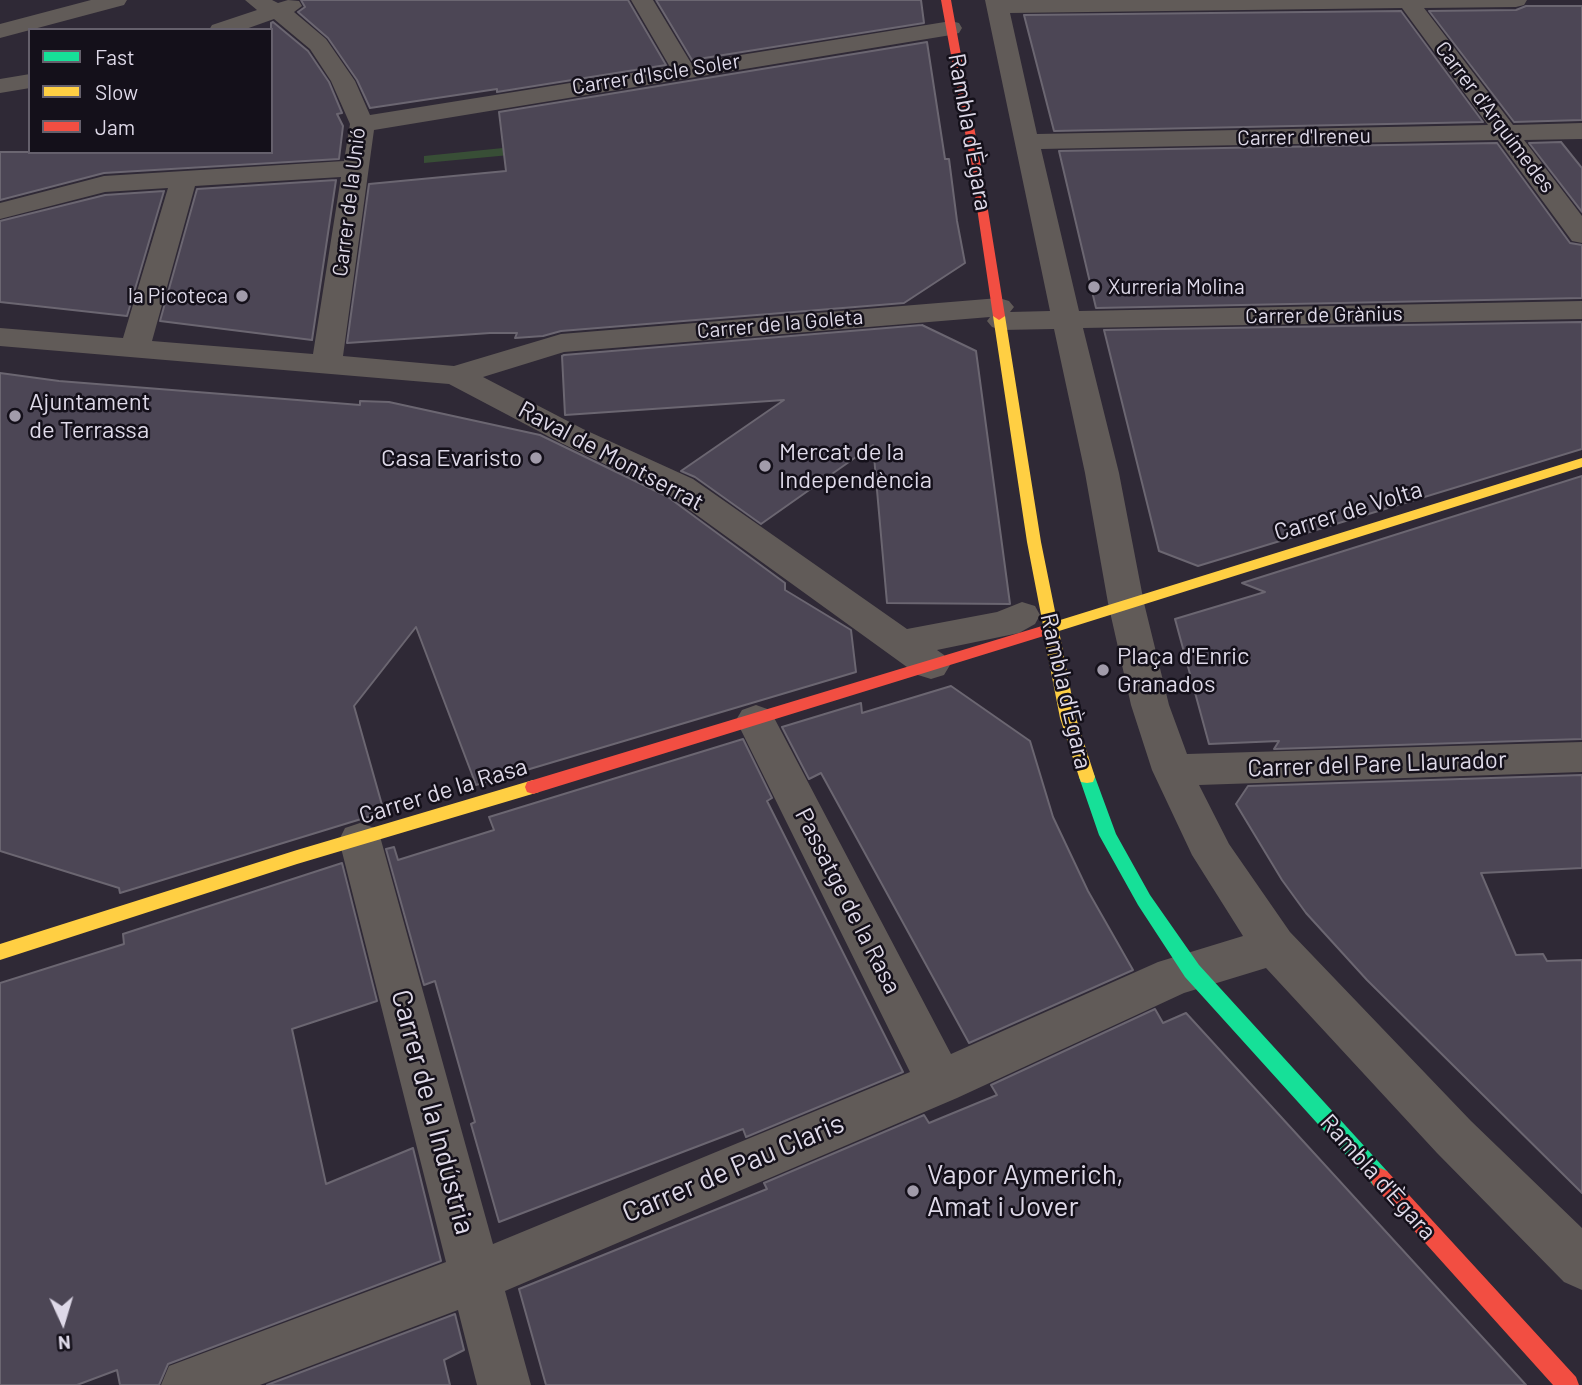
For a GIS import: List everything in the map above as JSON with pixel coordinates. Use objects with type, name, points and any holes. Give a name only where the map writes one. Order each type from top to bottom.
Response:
[{"type":"street","points":[[0,31],[55,7],[116,0]]},
{"type":"street","points":[[224,28],[266,5],[309,0]]},
{"type":"street","points":[[642,0],[683,69]]},
{"type":"street","name":"Rambla d'Ègara","points":[[946,0],[1000,314],[1034,542],[1036,621],[1108,835],[1144,900],[1192,971],[1568,1385]]},
{"type":"street","points":[[997,3],[1516,0]]},
{"type":"street","name":"Carrer d'Arquímedes","points":[[1407,1],[1582,235]]},
{"type":"street","name":"Rambla d'Ègara","points":[[997,3],[1102,473],[1126,603],[1150,705],[1172,770],[1213,855],[1274,946],[1454,1137],[1582,1264]]},
{"type":"street","name":"Carrer de la Unió","points":[[266,5],[291,20],[318,44],[343,81],[362,124],[327,364]]},
{"type":"street","name":"Carrer d'Iscle Soler","points":[[362,124],[683,69],[951,27]]},
{"type":"street","points":[[0,86],[28,81]]},
{"type":"street","name":"Carrer d'Ireneu","points":[[1026,142],[1582,131]]},
{"type":"street","points":[[0,211],[104,184],[355,168]]},
{"type":"street","points":[[135,348],[184,180]]},
{"type":"street","name":"Carrer de Grànius","points":[[1000,314],[1066,320],[1582,310]]},
{"type":"street","name":"Carrer de la Goleta","points":[[561,343],[1000,314]]},
{"type":"street","name":"Raval de Montserrat","points":[[0,337],[456,374],[561,343]]},
{"type":"street","name":"Raval de Montserrat","points":[[456,374],[572,436],[681,487],[865,616],[911,661]]},
{"type":"street","name":"Carrer de Volta","points":[[1126,603],[1582,462]]},
{"type":"street","points":[[911,661],[1006,624],[1036,621],[1126,603]]},
{"type":"street","name":"Carrer de la Rasa","points":[[0,952],[297,856],[360,840],[756,720],[911,661]]},
{"type":"street","name":"Passatge de la Rasa","points":[[756,720],[940,1082]]},
{"type":"street","name":"Carrer del Pare Llaurador","points":[[1172,770],[1582,757]]},
{"type":"street","name":"Carrer de la Indústria","points":[[360,840],[504,1385]]},
{"type":"street","name":"Carrer de Pau Claris","points":[[188,1385],[476,1277],[940,1082],[1174,976],[1274,946]]},
{"type":"green space","points":[[767,131],[424,163],[424,156],[503,148]]},
{"type":"building","points":[[301,0],[628,0],[666,65],[497,92],[497,89],[370,108],[357,80],[328,38],[298,12],[305,7]]},
{"type":"building","points":[[656,0],[921,0],[924,23],[692,60]]},
{"type":"building","points":[[1526,6],[1582,6],[1582,120],[1514,122],[1429,11],[1516,10]]},
{"type":"building","points":[[1401,11],[1483,122],[1054,131],[1024,15]]},
{"type":"building","points":[[271,23],[308,51],[329,82],[342,113],[337,114],[343,126],[339,159],[104,173],[0,200],[0,152],[273,154]]},
{"type":"building","points":[[927,42],[965,263],[904,303],[561,331],[543,336],[515,338],[517,333],[490,333],[347,343],[369,184],[506,171],[499,112]]},
{"type":"building","points":[[1561,142],[1582,168],[1582,212],[1529,143]]},
{"type":"building","points":[[1497,143],[1570,243],[1582,245],[1582,298],[1096,308],[1059,151]]},
{"type":"building","points":[[336,180],[312,340],[160,321],[197,189]]},
{"type":"building","points":[[164,191],[127,316],[0,302],[0,221],[105,195]]},
{"type":"building","points":[[1582,322],[1582,449],[1198,566],[1159,551],[1104,330]]},
{"type":"building","name":"Mercat de la Independència","points":[[922,325],[976,351],[1010,604],[887,603],[873,445],[761,524],[695,477],[681,471],[784,400],[565,415],[564,355]]},
{"type":"building","points":[[0,373],[59,381],[360,405],[360,401],[389,402],[540,435],[668,497],[785,583],[785,590],[851,630],[856,672],[476,785],[416,627],[354,706],[384,812],[120,893],[119,888],[0,851]]},
{"type":"building","points":[[1582,476],[1582,739],[1274,749],[1279,741],[1209,744],[1175,619],[1265,592],[1242,583]]},
{"type":"building","points":[[951,686],[1030,741],[1053,817],[1088,891],[1133,970],[969,1043],[821,773],[809,779],[782,727],[861,703],[862,713]]},
{"type":"building","points":[[743,739],[772,798],[767,801],[903,1072],[746,1137],[743,1129],[499,1222],[471,1124],[475,1122],[435,981],[424,985],[386,849],[394,847],[398,860],[494,830],[489,817]]},
{"type":"building","points":[[1582,775],[1582,868],[1481,873],[1516,955],[1543,954],[1547,961],[1582,960],[1582,1193],[1367,980],[1306,913],[1282,880],[1236,804],[1248,786]]},
{"type":"building","points":[[342,863],[377,1001],[292,1029],[326,1184],[413,1148],[441,1261],[168,1364],[159,1385],[120,1385],[117,1370],[77,1385],[0,1385],[0,983],[124,944],[123,934]]},
{"type":"building","points":[[1155,1009],[1163,1023],[1186,1013],[1526,1385],[546,1385],[519,1289],[767,1189],[764,1183],[924,1115],[929,1123],[997,1095],[991,1085]]},
{"type":"building","points":[[455,1314],[464,1350],[444,1360],[450,1385],[267,1385]]},
{"type":"traffic: fast","points":[[1087,777],[1108,835],[1144,900],[1192,971],[1380,1178]]},
{"type":"traffic: slow","points":[[999,316],[1034,542],[1068,718],[1087,777]]},
{"type":"traffic: slow","points":[[1042,631],[1582,462]]},
{"type":"traffic: slow","points":[[0,952],[297,857],[533,787]]},
{"type":"traffic: jam","points":[[946,0],[974,154],[999,316]]},
{"type":"traffic: jam","points":[[533,787],[1042,631]]},
{"type":"traffic: jam","points":[[1380,1178],[1568,1385]]},
{"type":"place","name":"Xurreria Molina","points":[[1094,287]]},
{"type":"place","name":"la Picoteca","points":[[242,296]]},
{"type":"place","name":"Ajuntament de Terrassa","points":[[15,416]]},
{"type":"place","name":"Casa Evaristo","points":[[536,458]]},
{"type":"place","name":"Mercat de la Independència","points":[[765,466]]},
{"type":"place","name":"Plaça d'Enric Granados","points":[[1103,670]]},
{"type":"place","name":"Vapor Aymerich, Amat i Jover","points":[[913,1191]]}]
